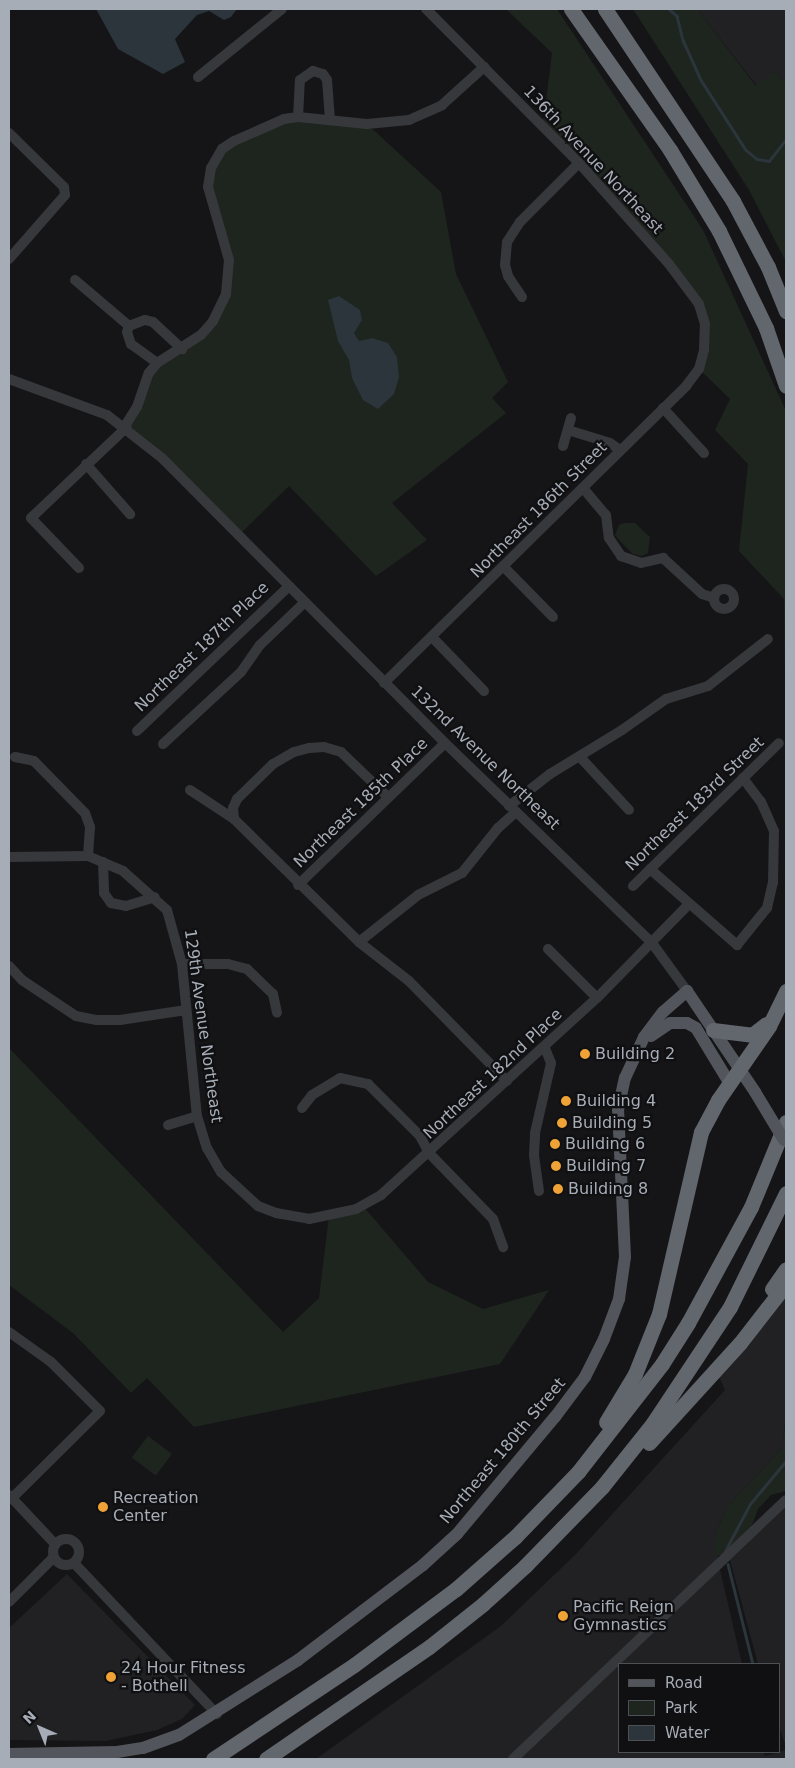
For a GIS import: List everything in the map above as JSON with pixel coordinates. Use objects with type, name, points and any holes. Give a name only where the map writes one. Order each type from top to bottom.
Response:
[{"type":"highway","points":[[571,9],[670,150],[719,231],[766,328],[786,386]]},
{"type":"highway","points":[[605,9],[733,201],[768,267],[786,311]]},
{"type":"highway","points":[[529,1521],[581,1457],[617,1407],[648,1347],[659,1314],[697,1145],[712,1110],[740,1072],[775,1014],[786,991]]},
{"type":"highway","points":[[713,1030],[752,1035],[759,1032],[775,1014]]},
{"type":"highway","points":[[213,1759],[354,1665],[456,1589],[529,1521],[594,1451],[682,1331],[751,1207],[786,1122]]},
{"type":"highway","points":[[266,1759],[421,1652],[483,1604],[525,1566],[602,1486],[653,1422],[730,1308],[786,1193]]},
{"type":"highway","points":[[722,1360],[786,1269]]},
{"type":"highway","points":[[602,1486],[630,1464],[786,1284]]},
{"type":"main road","name":"132nd Avenue Northeast","points":[[687,991],[755,1092],[786,1144]]},
{"type":"main road","name":"Northeast 180th Street","points":[[9,1754],[93,1753],[143,1748],[179,1735],[217,1714],[358,1615],[457,1534],[585,1377],[604,1339],[619,1299],[625,1258],[618,1110],[625,1078],[636,1052],[658,1018],[687,991]]},
{"type":"main road","points":[[636,1052],[664,1025],[687,1023],[696,1028],[730,1084]]},
{"type":"street","points":[[198,77],[282,9]]},
{"type":"street","name":"136th Avenue Northeast","points":[[426,9],[579,163],[636,225],[699,304],[705,324],[704,350]]},
{"type":"street","points":[[79,568],[31,518],[126,427],[137,407],[143,385],[157,363],[201,336],[213,321],[228,282],[224,239],[208,187],[216,158],[234,140],[268,124],[298,117],[367,124],[409,120],[442,105],[484,66]]},
{"type":"street","points":[[298,117],[300,80],[313,71],[323,74],[327,80],[330,120]]},
{"type":"street","points":[[9,133],[64,188],[65,195],[9,259]]},
{"type":"street","points":[[522,297],[508,276],[505,265],[507,242],[520,222],[579,163]]},
{"type":"street","points":[[75,280],[129,326],[131,344],[157,363]]},
{"type":"street","points":[[129,326],[145,320],[153,322],[182,349]]},
{"type":"street","name":"Northeast 186th Street","points":[[384,683],[504,567],[663,408],[699,369],[704,350]]},
{"type":"street","name":"132nd Avenue Northeast","points":[[9,379],[86,405],[126,427],[162,458],[384,683],[652,943],[687,991]]},
{"type":"street","points":[[663,408],[704,453]]},
{"type":"street","points":[[563,446],[571,418]]},
{"type":"street","points":[[568,430],[610,443],[620,450]]},
{"type":"street","points":[[86,464],[130,514]]},
{"type":"street","points":[[583,488],[606,515],[609,538],[621,556],[641,563],[663,558],[702,594],[714,598]]},
{"type":"street","points":[[504,567],[554,617]]},
{"type":"street","name":"Northeast 187th Place","points":[[137,731],[289,586]]},
{"type":"street","points":[[163,744],[242,672],[260,645],[305,602]]},
{"type":"street","points":[[432,637],[484,692]]},
{"type":"street","points":[[359,942],[394,912],[462,872],[513,809],[550,774],[580,757],[666,699],[708,686],[768,639]]},
{"type":"street","name":"Northeast 185th Place","points":[[298,885],[445,743]]},
{"type":"street","name":"Northeast 183rd Street","points":[[633,886],[779,743]]},
{"type":"street","points":[[234,818],[233,808],[237,799],[273,764],[294,752],[309,748],[324,747],[341,752],[388,798]]},
{"type":"street","points":[[15,757],[34,761],[85,813],[90,828],[88,856]]},
{"type":"street","points":[[580,757],[629,810]]},
{"type":"street","points":[[650,869],[688,905],[737,945],[767,908],[773,883],[774,831],[762,802],[743,778]]},
{"type":"street","points":[[190,790],[234,818],[298,885],[359,942],[409,981],[507,1081]]},
{"type":"street","name":"129th Avenue Northeast","points":[[9,857],[88,856],[123,871],[155,897],[167,910],[174,924],[182,964],[197,1116],[207,1148],[220,1172],[258,1206],[276,1213],[308,1219],[345,1213]]},
{"type":"street","points":[[103,862],[104,893],[111,903],[126,906],[155,897]]},
{"type":"street","name":"Northeast 182nd Place","points":[[345,1213],[381,1195],[428,1153],[597,998],[688,905]]},
{"type":"street","points":[[548,949],[597,998]]},
{"type":"street","points":[[182,964],[228,964],[247,969],[273,994],[277,1013]]},
{"type":"street","points":[[9,966],[22,980],[76,1016],[96,1020],[120,1020],[186,1010]]},
{"type":"street","points":[[539,1191],[534,1155],[535,1133],[551,1063],[544,1046]]},
{"type":"street","points":[[302,1108],[312,1095],[340,1078],[368,1084],[420,1136],[428,1153],[493,1219],[503,1247]]},
{"type":"street","points":[[168,1125],[197,1116]]},
{"type":"street","points":[[9,1332],[51,1362],[100,1411],[10,1496],[55,1544],[54,1558],[9,1602]]},
{"type":"street","points":[[513,1759],[786,1500]]},
{"type":"street","points":[[55,1544],[65,1539],[76,1543],[79,1554],[74,1563]]},
{"type":"street","points":[[54,1558],[62,1565],[74,1563]]},
{"type":"street","points":[[74,1563],[217,1714]]},
{"type":"shaded area","points":[[697,9],[786,9],[786,84],[774,71],[757,86]]},
{"type":"shaded area","points":[[786,1292],[786,1418],[782,1448],[727,1507],[716,1533],[718,1561],[742,1663],[618,1663],[618,1753],[764,1753],[765,1756],[786,1750],[786,1759],[316,1759],[501,1626],[576,1554],[725,1390],[719,1377]]},
{"type":"shaded area","points":[[786,1507],[786,1747],[780,1729],[780,1663],[758,1663],[730,1560]]},
{"type":"shaded area","points":[[67,1574],[195,1705],[182,1719],[157,1730],[106,1741],[9,1740],[9,1628]]},
{"type":"green space","points":[[506,9],[557,9],[703,230],[786,411],[786,780],[784,599],[739,551],[748,464],[715,430],[730,399],[699,369],[704,350],[699,304],[538,121],[544,118],[552,53]]},
{"type":"green space","points":[[633,9],[697,9],[756,86],[774,71],[786,84],[786,262],[749,190]]},
{"type":"green space","points":[[284,119],[367,124],[441,192],[456,274],[508,382],[492,398],[506,413],[392,503],[427,540],[376,576],[289,486],[239,535],[127,427],[149,373],[201,335],[229,281],[208,187],[222,149]]},
{"type":"green space","points":[[635,523],[650,537],[648,553],[642,556],[633,554],[615,535],[619,525]]},
{"type":"green space","points":[[9,1048],[283,1332],[319,1298],[329,1216],[363,1206],[428,1282],[483,1309],[549,1290],[500,1364],[194,1427],[147,1378],[131,1393],[73,1333],[9,1285]]},
{"type":"green space","points":[[786,1418],[786,1491],[771,1495],[758,1509],[752,1525],[722,1555],[716,1556],[714,1546],[716,1533],[727,1507],[782,1448]]},
{"type":"green space","points":[[148,1436],[172,1454],[156,1476],[132,1458]]},
{"type":"water","points":[[96,9],[237,9],[231,17],[224,20],[209,11],[197,15],[175,39],[185,62],[163,74],[118,49]]},
{"type":"water","points":[[339,296],[360,310],[362,320],[354,333],[359,341],[372,338],[388,343],[397,357],[399,377],[394,394],[378,409],[363,400],[352,378],[349,360],[338,341],[328,300]]},
{"type":"waterway","points":[[669,9],[677,16],[683,40],[701,80],[746,150],[757,159],[769,161],[786,139]]},
{"type":"waterway","points":[[725,1551],[750,1504],[786,1461]]},
{"type":"waterway","points":[[728,1564],[753,1663]]},
{"type":"place","name":"Building 2","points":[[585,1054]]},
{"type":"place","name":"Building 4","points":[[566,1101]]},
{"type":"place","name":"Building 5","points":[[562,1123]]},
{"type":"place","name":"Building 6","points":[[555,1144]]},
{"type":"place","name":"Building 7","points":[[556,1166]]},
{"type":"place","name":"Building 8","points":[[558,1189]]},
{"type":"place","name":"Recreation Center","points":[[103,1507]]},
{"type":"place","name":"Pacific Reign Gymnastics","points":[[563,1616]]},
{"type":"place","name":"24 Hour Fitness - Bothell","points":[[111,1677]]}]
